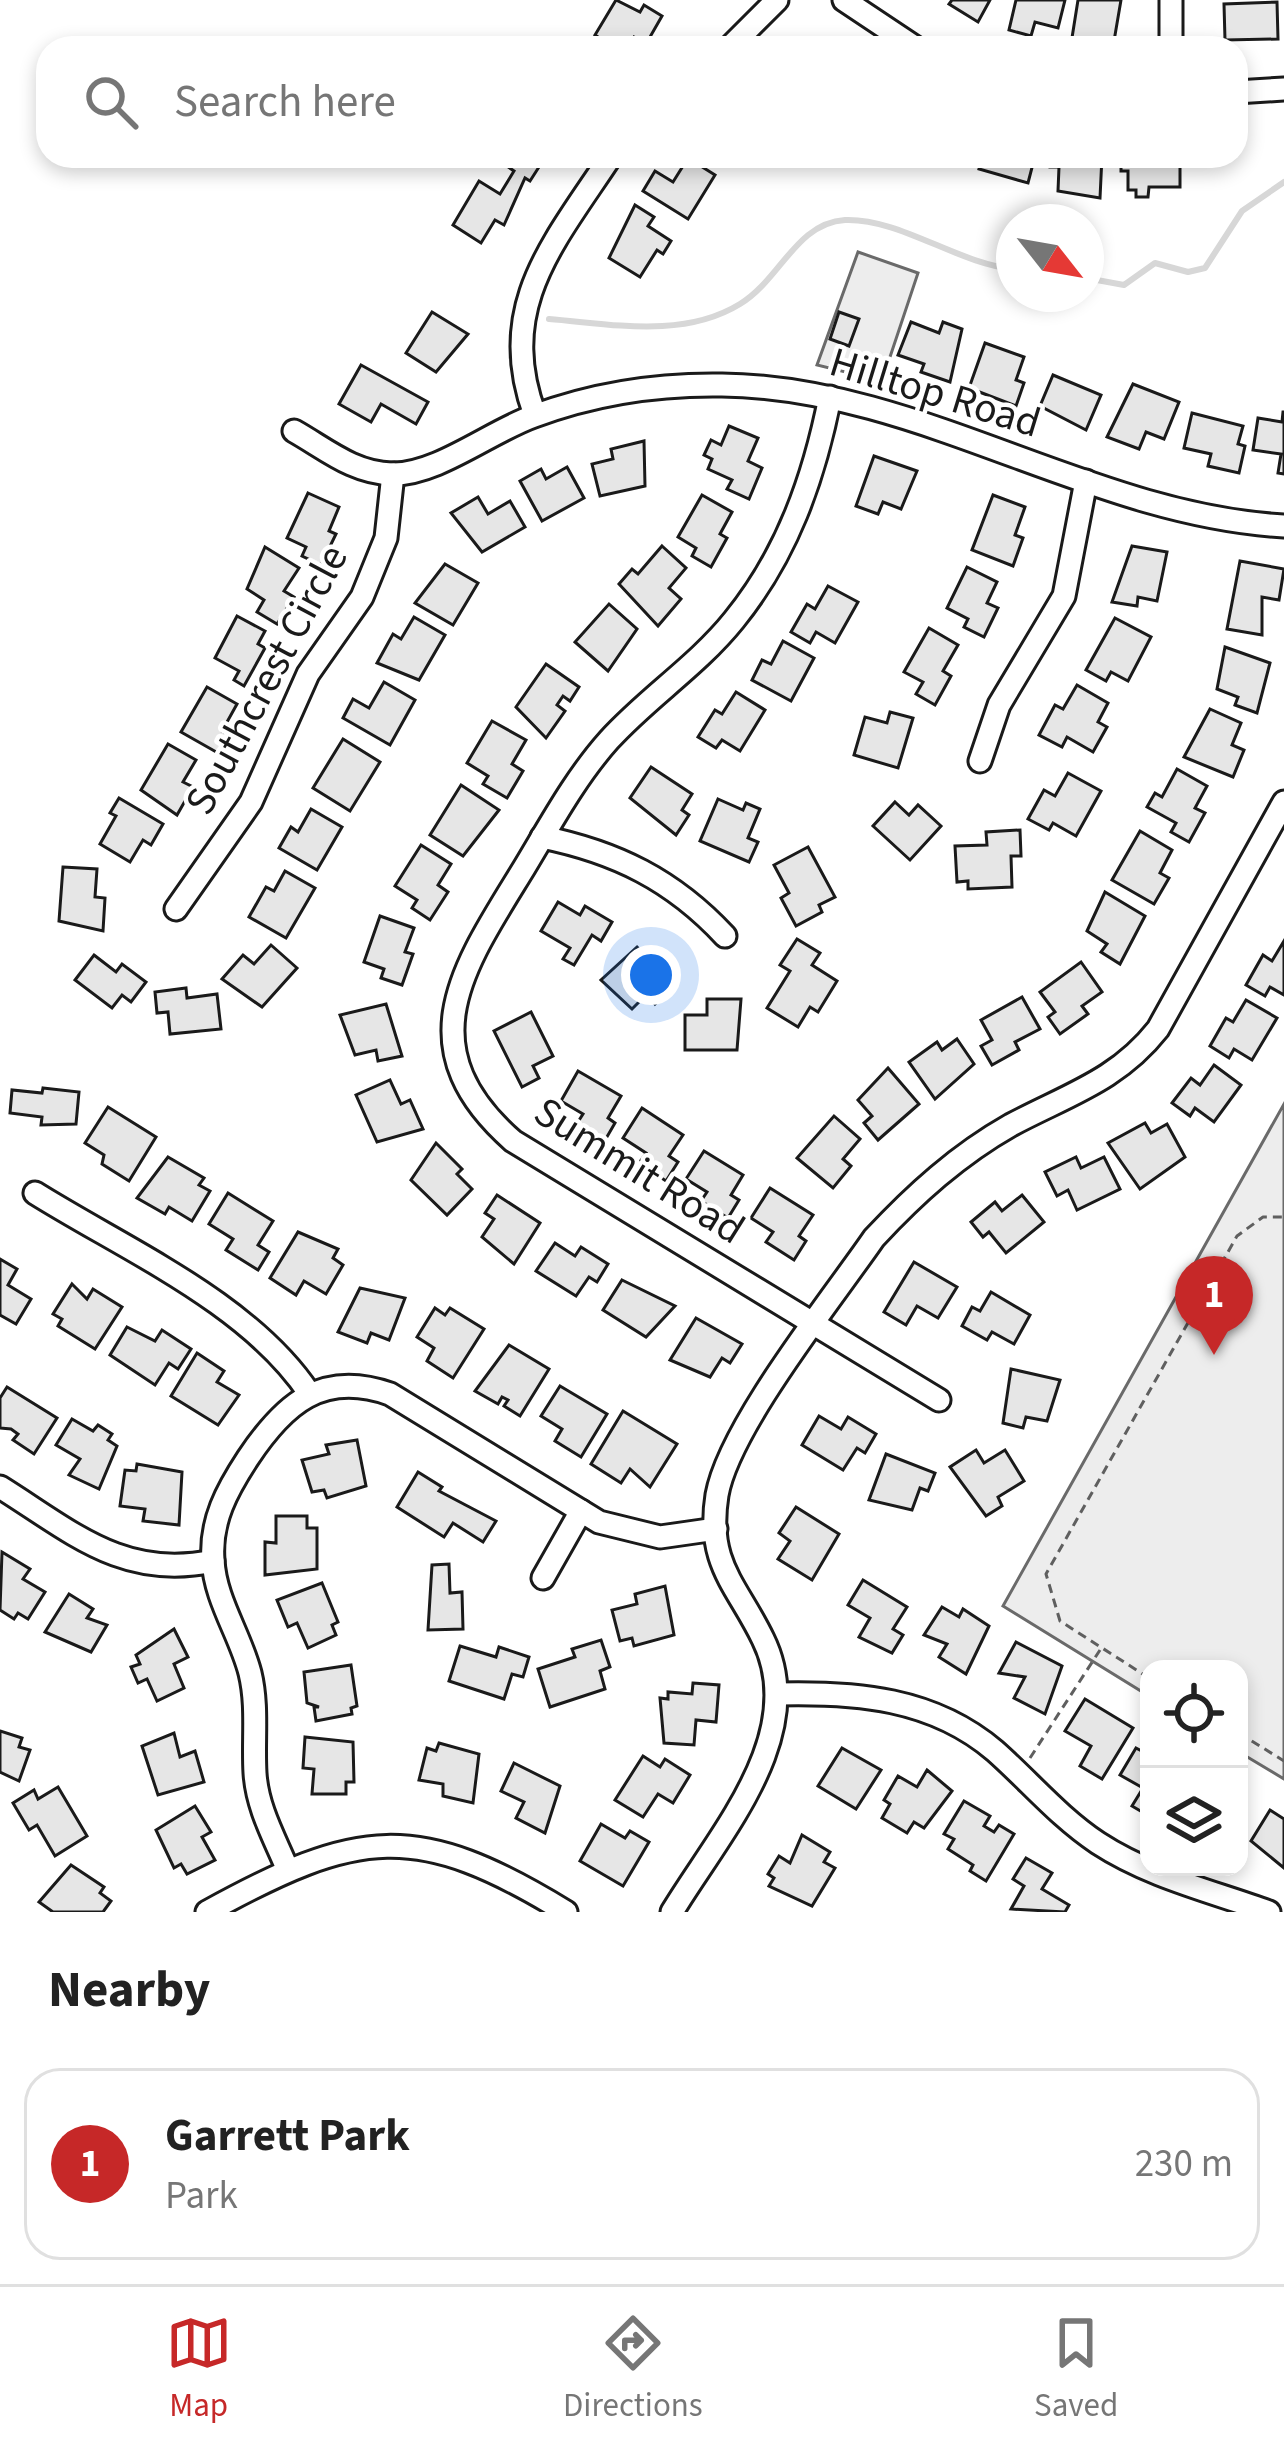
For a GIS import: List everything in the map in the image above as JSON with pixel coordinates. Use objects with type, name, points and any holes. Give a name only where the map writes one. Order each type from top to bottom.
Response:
[{"type":"street","points":[[741,36],[777,0]]},
{"type":"street","points":[[844,0],[898,36]]},
{"type":"street","points":[[1171,0],[1171,36]]},
{"type":"street","points":[[1248,91],[1284,88]]},
{"type":"street","points":[[535,416],[519,362],[523,308],[604,168]]},
{"type":"street","name":"Hilltop Road","points":[[393,474],[439,463],[478,439],[535,416],[667,387],[757,387],[830,397],[1193,516],[1284,526]]},
{"type":"street","points":[[725,936],[651,874],[589,847],[542,837],[608,740],[705,653],[764,578],[804,497],[830,397]]},
{"type":"street","points":[[294,431],[352,466],[393,474]]},
{"type":"street","name":"Southcrest Circle","points":[[176,910],[251,802],[308,674],[362,597],[386,538],[393,474]]},
{"type":"street","points":[[980,761],[1000,705],[1064,596],[1086,481]]},
{"type":"street","points":[[672,1912],[758,1768],[776,1720],[777,1694],[765,1641],[727,1579],[716,1529],[717,1498],[733,1447],[874,1238],[931,1180],[970,1150],[1095,1087],[1138,1054],[1158,1030],[1284,802]]},
{"type":"street","name":"Summit Road","points":[[542,837],[464,966],[454,1010],[456,1051],[476,1101],[513,1141],[939,1400]]},
{"type":"street","points":[[34,1193],[254,1328],[288,1361],[309,1393]]},
{"type":"street","points":[[287,1868],[260,1802],[250,1674],[218,1590],[213,1561],[218,1514],[228,1489],[278,1415],[309,1393],[346,1384],[390,1394],[581,1511],[633,1534],[688,1536],[716,1529]]},
{"type":"street","points":[[0,1487],[116,1557],[160,1568],[213,1561]]},
{"type":"street","points":[[543,1577],[581,1511]]},
{"type":"street","points":[[777,1694],[871,1696],[949,1720],[979,1739],[1065,1820],[1103,1846],[1184,1884],[1269,1912]]},
{"type":"street","points":[[207,1912],[287,1868],[368,1846],[436,1850],[500,1872],[566,1912]]},
{"type":"path","points":[[1140,1672],[1060,1621],[1046,1574],[1237,1236],[1263,1217],[1284,1217]]},
{"type":"path","points":[[1028,1762],[1100,1648]]},
{"type":"path","points":[[1248,1739],[1284,1761]]},
{"type":"shaded area","points":[[858,252],[918,273],[882,381],[817,365]]},
{"type":"shaded area","points":[[1284,1104],[1284,1779],[1248,1757],[1248,1660],[1140,1660],[1140,1690],[1003,1606]]},
{"type":"building","points":[[616,0],[640,12],[644,5],[662,16],[651,36],[595,35]]},
{"type":"building","points":[[952,0],[990,0],[978,22],[949,4]]},
{"type":"building","points":[[1016,0],[1065,0],[1058,28],[1035,22],[1031,36],[1009,30]]},
{"type":"building","points":[[1078,0],[1121,0],[1115,36],[1072,36]]},
{"type":"building","points":[[1277,2],[1278,39],[1225,36],[1224,4]]},
{"type":"building","points":[[510,168],[538,168],[530,181],[525,178],[504,225],[495,220],[481,243],[453,225],[479,181],[500,194],[514,171]]},
{"type":"building","points":[[682,168],[704,168],[715,175],[688,219],[643,191],[655,171],[673,182]]},
{"type":"building","points":[[979,168],[1032,168],[1028,183]]},
{"type":"building","points":[[1059,168],[1101,168],[1100,198],[1058,191]]},
{"type":"building","points":[[1180,168],[1180,187],[1149,187],[1148,197],[1136,197],[1136,190],[1128,190],[1128,171],[1121,171]]},
{"type":"building","points":[[635,205],[654,217],[648,226],[671,241],[663,254],[657,250],[640,277],[609,258]]},
{"type":"building","points":[[432,312],[468,334],[436,372],[406,353]]},
{"type":"building","points":[[839,312],[859,319],[849,346],[830,339]]},
{"type":"building","points":[[911,322],[939,333],[943,322],[962,329],[950,382],[921,372],[924,364],[898,355]]},
{"type":"building","points":[[985,343],[1024,357],[1016,380],[1024,383],[1016,406],[969,388]]},
{"type":"building","points":[[361,365],[428,402],[416,424],[381,404],[371,422],[339,404]]},
{"type":"building","points":[[1053,375],[1101,395],[1086,430],[1040,406]]},
{"type":"building","points":[[1133,384],[1179,402],[1164,439],[1146,432],[1139,449],[1107,437]]},
{"type":"building","points":[[1283,412],[1284,474],[1278,473],[1281,454],[1253,450],[1258,418],[1282,422]]},
{"type":"building","points":[[1192,413],[1243,426],[1238,444],[1245,446],[1239,473],[1208,466],[1211,454],[1184,448]]},
{"type":"building","points":[[729,426],[758,438],[748,461],[762,468],[749,499],[727,489],[732,480],[708,469],[712,459],[704,455],[711,440],[721,445]]},
{"type":"building","points":[[644,441],[645,486],[600,496],[592,464],[613,459],[611,449]]},
{"type":"building","points":[[874,456],[917,471],[901,509],[883,502],[878,514],[856,506]]},
{"type":"building","points":[[567,467],[584,498],[542,521],[520,481],[541,469],[546,479]]},
{"type":"building","points":[[308,493],[339,507],[329,531],[336,534],[321,565],[302,556],[306,547],[287,538]]},
{"type":"building","points":[[702,495],[732,512],[720,534],[727,538],[711,567],[692,556],[696,548],[678,537]]},
{"type":"building","points":[[993,495],[1025,507],[1015,535],[1023,538],[1013,566],[972,550]]},
{"type":"building","points":[[478,497],[488,514],[510,501],[525,527],[482,552],[451,513]]},
{"type":"building","points":[[662,546],[686,568],[669,588],[681,599],[658,626],[619,584],[632,569],[638,574]]},
{"type":"building","points":[[1132,546],[1167,552],[1157,601],[1138,597],[1137,606],[1112,602]]},
{"type":"building","points":[[265,547],[299,568],[284,591],[294,597],[277,624],[257,612],[264,600],[247,589]]},
{"type":"building","points":[[1240,561],[1284,569],[1279,600],[1262,597],[1262,635],[1227,629]]},
{"type":"building","points":[[445,564],[478,583],[453,625],[415,603]]},
{"type":"building","points":[[967,567],[997,582],[987,603],[998,608],[984,637],[964,627],[968,619],[947,608]]},
{"type":"building","points":[[828,586],[858,602],[835,643],[816,632],[810,643],[791,632],[807,604],[815,609]]},
{"type":"building","points":[[609,604],[637,629],[608,671],[575,642]]},
{"type":"building","points":[[237,616],[265,631],[258,644],[265,648],[244,686],[234,680],[239,671],[215,658]]},
{"type":"building","points":[[414,617],[445,635],[419,680],[377,663],[393,634],[401,639]]},
{"type":"building","points":[[1115,618],[1151,637],[1128,681],[1111,672],[1106,681],[1086,670]]},
{"type":"building","points":[[929,628],[958,645],[943,671],[951,676],[935,705],[916,694],[923,682],[904,672]]},
{"type":"building","points":[[783,641],[814,658],[791,701],[752,680],[762,660],[771,664]]},
{"type":"building","points":[[1225,647],[1270,663],[1257,713],[1235,705],[1238,697],[1217,689]]},
{"type":"building","points":[[546,664],[579,687],[570,701],[563,696],[557,705],[565,711],[546,738],[516,707]]},
{"type":"building","points":[[384,682],[415,700],[390,745],[343,718],[353,699],[369,708]]},
{"type":"building","points":[[1077,685],[1108,703],[1098,722],[1107,727],[1093,752],[1067,737],[1062,747],[1039,735],[1055,705],[1063,709]]},
{"type":"building","points":[[207,687],[237,704],[222,731],[228,734],[218,753],[181,732]]},
{"type":"building","points":[[736,692],[765,710],[740,751],[722,740],[716,748],[698,737],[715,710],[722,714]]},
{"type":"building","points":[[1210,709],[1241,723],[1232,745],[1244,750],[1233,777],[1184,757]]},
{"type":"building","points":[[890,712],[913,718],[898,768],[854,755],[865,717],[887,723]]},
{"type":"building","points":[[492,721],[526,740],[512,764],[523,771],[507,798],[483,784],[488,776],[467,763]]},
{"type":"building","points":[[343,739],[380,762],[350,811],[313,788]]},
{"type":"building","points":[[168,744],[196,760],[183,782],[193,787],[177,815],[141,790]]},
{"type":"building","points":[[651,767],[692,794],[682,810],[689,815],[676,835],[630,798]]},
{"type":"building","points":[[1177,769],[1207,786],[1195,808],[1205,813],[1189,842],[1171,832],[1176,823],[1147,807],[1155,793],[1162,797]]},
{"type":"building","points":[[1068,773],[1101,791],[1076,836],[1053,823],[1049,830],[1028,819],[1044,790],[1055,796]]},
{"type":"building","points":[[461,785],[499,810],[463,856],[430,835]]},
{"type":"building","points":[[119,798],[163,824],[151,845],[143,840],[130,862],[100,844],[116,816],[110,813]]},
{"type":"building","points":[[718,799],[743,810],[746,803],[760,809],[748,838],[758,842],[749,862],[700,841]]},
{"type":"building","points":[[895,802],[909,815],[918,805],[941,826],[910,860],[873,826]]},
{"type":"building","points":[[311,809],[342,827],[317,870],[279,848],[291,827],[298,832]]},
{"type":"building","points":[[1020,830],[1021,856],[1011,856],[1012,887],[968,889],[968,881],[957,882],[955,846],[987,845],[986,832]]},
{"type":"building","points":[[1140,831],[1172,850],[1160,873],[1169,878],[1154,904],[1112,880]]},
{"type":"building","points":[[421,845],[451,864],[438,885],[448,892],[430,920],[412,908],[417,900],[395,886]]},
{"type":"building","points":[[808,847],[835,897],[819,905],[822,912],[796,926],[781,898],[789,893],[774,865]]},
{"type":"building","points":[[63,867],[97,869],[95,897],[105,898],[103,931],[59,921]]},
{"type":"building","points":[[285,871],[315,888],[286,938],[249,917],[266,887],[274,891]]},
{"type":"building","points":[[1105,892],[1145,916],[1120,964],[1101,952],[1107,944],[1087,931]]},
{"type":"building","points":[[558,902],[580,915],[585,906],[612,922],[601,941],[592,935],[574,965],[563,959],[570,948],[541,931]]},
{"type":"building","points":[[380,916],[414,928],[405,952],[413,954],[402,985],[381,978],[384,969],[364,962]]},
{"type":"building","points":[[797,939],[820,953],[812,965],[837,981],[818,1012],[810,1007],[798,1027],[767,1008],[790,971],[780,965]]},
{"type":"building","points":[[1284,941],[1284,995],[1270,987],[1265,996],[1246,985],[1263,955],[1272,961]]},
{"type":"building","points":[[271,945],[297,968],[262,1007],[222,979],[243,955],[254,964]]},
{"type":"building","points":[[637,947],[674,987],[655,1004],[647,994],[632,1009],[601,980]]},
{"type":"building","points":[[94,955],[116,972],[122,964],[146,982],[131,1002],[122,995],[112,1008],[75,980]]},
{"type":"building","points":[[1081,962],[1102,992],[1082,1006],[1088,1014],[1060,1034],[1048,1017],[1055,1012],[1040,992]]},
{"type":"building","points":[[186,988],[187,998],[217,994],[221,1029],[170,1034],[168,1012],[157,1013],[155,992]]},
{"type":"building","points":[[1022,997],[1040,1029],[1015,1042],[1019,1050],[992,1065],[981,1046],[992,1040],[981,1020]]},
{"type":"building","points":[[707,999],[741,999],[737,1050],[685,1050],[685,1015],[707,1015]]},
{"type":"building","points":[[1246,1000],[1277,1018],[1252,1060],[1234,1049],[1229,1058],[1210,1046],[1226,1018],[1233,1022]]},
{"type":"building","points":[[386,1004],[402,1056],[378,1061],[376,1050],[355,1055],[340,1015]]},
{"type":"building","points":[[531,1012],[553,1056],[533,1066],[539,1078],[522,1087],[494,1031]]},
{"type":"building","points":[[957,1039],[974,1064],[935,1099],[909,1062],[937,1042],[942,1050]]},
{"type":"building","points":[[1214,1065],[1241,1085],[1214,1122],[1195,1108],[1190,1116],[1172,1103],[1191,1078],[1200,1085]]},
{"type":"building","points":[[888,1068],[919,1104],[878,1140],[864,1123],[872,1116],[858,1100]]},
{"type":"building","points":[[578,1071],[621,1096],[608,1118],[615,1123],[604,1142],[576,1125],[583,1114],[561,1101]]},
{"type":"building","points":[[390,1080],[401,1104],[410,1100],[423,1129],[377,1142],[356,1095]]},
{"type":"building","points":[[43,1088],[79,1092],[76,1124],[41,1125],[42,1117],[10,1113],[12,1090],[42,1093]]},
{"type":"building","points":[[108,1107],[156,1137],[129,1181],[102,1164],[104,1155],[85,1143]]},
{"type":"building","points":[[642,1108],[683,1135],[669,1156],[678,1162],[666,1181],[639,1163],[646,1153],[623,1138]]},
{"type":"building","points":[[834,1116],[860,1139],[843,1159],[851,1166],[833,1188],[797,1158]]},
{"type":"building","points":[[1145,1123],[1151,1133],[1167,1124],[1185,1157],[1140,1189],[1108,1143]]},
{"type":"building","points":[[436,1143],[462,1169],[457,1174],[472,1189],[447,1215],[411,1180]]},
{"type":"building","points":[[704,1151],[743,1175],[731,1195],[739,1200],[728,1218],[701,1201],[707,1192],[686,1179]]},
{"type":"building","points":[[168,1157],[204,1178],[199,1185],[210,1191],[192,1221],[169,1207],[165,1214],[137,1198]]},
{"type":"building","points":[[1076,1157],[1081,1168],[1104,1157],[1120,1189],[1077,1210],[1068,1190],[1057,1196],[1045,1172]]},
{"type":"building","points":[[770,1188],[813,1215],[799,1236],[806,1241],[794,1260],[766,1242],[773,1232],[751,1218]]},
{"type":"building","points":[[228,1193],[273,1221],[258,1245],[269,1252],[258,1270],[226,1250],[233,1239],[209,1224]]},
{"type":"building","points":[[497,1195],[540,1223],[514,1264],[482,1237],[494,1219],[485,1213]]},
{"type":"building","points":[[1022,1195],[1044,1222],[1006,1253],[989,1232],[983,1237],[971,1222],[995,1202],[1002,1211]]},
{"type":"building","points":[[298,1232],[338,1249],[333,1258],[343,1265],[326,1294],[304,1281],[296,1295],[270,1278]]},
{"type":"building","points":[[555,1243],[575,1256],[581,1247],[608,1264],[597,1282],[589,1277],[576,1296],[536,1271]]},
{"type":"building","points":[[0,1259],[17,1269],[8,1285],[31,1299],[16,1324],[0,1315]]},
{"type":"building","points":[[914,1262],[957,1287],[938,1318],[917,1306],[906,1325],[884,1312]]},
{"type":"building","points":[[622,1280],[675,1306],[646,1337],[603,1310]]},
{"type":"building","points":[[72,1284],[87,1299],[93,1289],[122,1307],[95,1349],[58,1326],[62,1319],[53,1314]]},
{"type":"building","points":[[360,1288],[405,1298],[389,1340],[371,1333],[367,1343],[338,1332]]},
{"type":"building","points":[[991,1292],[1030,1315],[1014,1344],[992,1332],[987,1340],[962,1326],[972,1307],[980,1311]]},
{"type":"building","points":[[435,1308],[445,1315],[450,1308],[484,1329],[453,1378],[427,1361],[434,1348],[417,1337]]},
{"type":"building","points":[[696,1318],[742,1344],[730,1363],[722,1358],[710,1377],[670,1360]]},
{"type":"building","points":[[127,1327],[155,1341],[162,1330],[191,1349],[178,1369],[169,1363],[155,1385],[110,1355]]},
{"type":"building","points":[[509,1345],[549,1369],[520,1416],[504,1406],[508,1400],[502,1397],[498,1404],[475,1391]]},
{"type":"building","points":[[197,1353],[224,1371],[217,1382],[239,1395],[218,1425],[171,1396]]},
{"type":"building","points":[[1011,1369],[1060,1380],[1047,1421],[1026,1417],[1023,1428],[1003,1423]]},
{"type":"building","points":[[560,1386],[607,1414],[581,1457],[555,1441],[562,1429],[541,1416]]},
{"type":"building","points":[[7,1387],[57,1418],[34,1454],[13,1440],[18,1434],[0,1428],[0,1398]]},
{"type":"building","points":[[623,1411],[677,1444],[650,1487],[630,1469],[621,1483],[591,1464]]},
{"type":"building","points":[[819,1416],[841,1429],[848,1417],[876,1434],[865,1453],[857,1448],[843,1470],[802,1445]]},
{"type":"building","points":[[72,1419],[93,1431],[98,1425],[112,1434],[108,1440],[117,1446],[99,1489],[69,1475],[80,1459],[56,1445]]},
{"type":"building","points":[[357,1440],[366,1486],[327,1498],[324,1490],[312,1492],[302,1460],[329,1454],[326,1445]]},
{"type":"building","points":[[976,1450],[984,1463],[1005,1450],[1024,1481],[998,1497],[1002,1506],[986,1516],[950,1467]]},
{"type":"building","points":[[886,1454],[935,1473],[928,1491],[920,1488],[912,1510],[869,1500]]},
{"type":"building","points":[[137,1464],[182,1472],[179,1525],[143,1521],[145,1509],[120,1506],[125,1470],[136,1471]]},
{"type":"building","points":[[418,1472],[442,1487],[439,1491],[496,1521],[483,1542],[453,1523],[444,1537],[397,1507]]},
{"type":"building","points":[[796,1507],[839,1534],[812,1580],[778,1559],[790,1541],[779,1533]]},
{"type":"building","points":[[276,1516],[307,1516],[307,1528],[317,1528],[317,1569],[265,1575],[265,1542],[276,1543]]},
{"type":"building","points":[[2,1552],[30,1569],[23,1579],[45,1592],[28,1619],[18,1613],[14,1619],[0,1610]]},
{"type":"building","points":[[449,1564],[450,1593],[462,1592],[463,1629],[428,1630],[432,1565]]},
{"type":"building","points":[[863,1580],[907,1607],[893,1629],[903,1635],[892,1653],[859,1637],[870,1618],[848,1605]]},
{"type":"building","points":[[322,1583],[338,1622],[332,1625],[336,1635],[308,1648],[297,1623],[288,1627],[277,1600]]},
{"type":"building","points":[[665,1586],[674,1635],[634,1646],[632,1638],[620,1641],[612,1610],[637,1604],[635,1594]]},
{"type":"building","points":[[69,1594],[93,1609],[87,1618],[107,1625],[91,1652],[45,1632]]},
{"type":"building","points":[[942,1607],[959,1617],[963,1609],[989,1626],[966,1674],[939,1657],[947,1644],[924,1635]]},
{"type":"building","points":[[174,1629],[188,1657],[174,1664],[184,1688],[157,1701],[147,1679],[138,1683],[131,1667],[140,1664],[136,1655]]},
{"type":"building","points":[[601,1640],[610,1667],[600,1671],[605,1689],[550,1707],[538,1669],[575,1657],[572,1649]]},
{"type":"building","points":[[1016,1642],[1062,1666],[1045,1714],[1014,1698],[1025,1677],[999,1673]]},
{"type":"building","points":[[460,1646],[496,1657],[499,1647],[529,1657],[523,1677],[512,1674],[504,1699],[449,1681]]},
{"type":"building","points":[[351,1665],[357,1706],[351,1708],[352,1714],[316,1721],[314,1707],[319,1707],[307,1703],[304,1672]]},
{"type":"building","points":[[693,1683],[719,1685],[716,1722],[696,1720],[694,1745],[664,1743],[660,1698],[668,1699],[668,1692],[692,1694]]},
{"type":"building","points":[[1085,1699],[1133,1728],[1102,1779],[1080,1766],[1091,1746],[1065,1731]]},
{"type":"building","points":[[0,1731],[22,1738],[19,1747],[30,1750],[19,1781],[0,1772]]},
{"type":"building","points":[[174,1733],[180,1757],[195,1751],[204,1782],[158,1795],[142,1746]]},
{"type":"building","points":[[305,1737],[353,1742],[354,1782],[346,1782],[346,1794],[312,1794],[314,1769],[303,1768]]},
{"type":"building","points":[[439,1743],[479,1754],[473,1803],[443,1796],[443,1784],[419,1780],[427,1748],[436,1751]]},
{"type":"building","points":[[842,1748],[881,1770],[856,1809],[818,1786]]},
{"type":"building","points":[[1136,1748],[1140,1750],[1140,1786],[1120,1775]]},
{"type":"building","points":[[643,1756],[660,1767],[665,1759],[690,1775],[673,1803],[658,1794],[643,1817],[615,1800]]},
{"type":"building","points":[[514,1763],[560,1786],[545,1833],[516,1818],[524,1802],[501,1791]]},
{"type":"building","points":[[927,1770],[952,1791],[924,1828],[914,1822],[907,1833],[882,1818],[890,1804],[884,1800],[898,1776],[917,1787]]},
{"type":"building","points":[[58,1787],[87,1836],[55,1856],[37,1825],[29,1830],[13,1803],[34,1790],[38,1799]]},
{"type":"building","points":[[964,1801],[990,1816],[984,1826],[994,1832],[999,1825],[1014,1834],[986,1881],[970,1871],[973,1865],[948,1849],[954,1839],[944,1834]]},
{"type":"building","points":[[195,1806],[211,1832],[202,1837],[215,1860],[187,1874],[181,1864],[174,1868],[156,1830]]},
{"type":"building","points":[[1270,1810],[1284,1819],[1284,1868],[1251,1841]]},
{"type":"building","points":[[601,1824],[625,1838],[630,1831],[649,1842],[623,1886],[580,1861]]},
{"type":"building","points":[[802,1835],[830,1852],[824,1862],[835,1868],[812,1906],[769,1886],[774,1878],[768,1874],[779,1856],[790,1863]]},
{"type":"building","points":[[1026,1858],[1052,1873],[1042,1889],[1069,1905],[1065,1912],[1011,1909],[1024,1886],[1013,1879]]},
{"type":"building","points":[[71,1865],[104,1887],[100,1893],[111,1901],[103,1912],[53,1912],[39,1902]]},
{"type":"waterway","points":[[1104,281],[1124,285],[1155,263],[1188,272],[1205,268],[1242,211],[1284,182]]},
{"type":"waterway","points":[[549,319],[647,326],[718,315],[754,294],[814,231],[845,220],[887,226],[996,266]]},
{"type":"place","name":"Garrett Park","points":[[1214,1355]]}]
